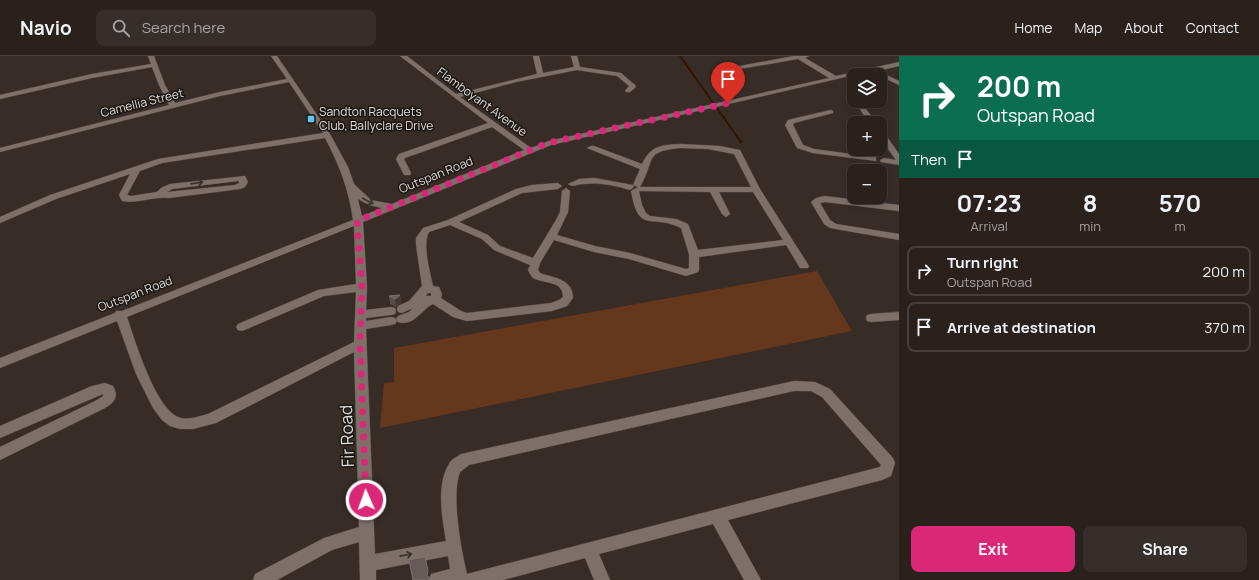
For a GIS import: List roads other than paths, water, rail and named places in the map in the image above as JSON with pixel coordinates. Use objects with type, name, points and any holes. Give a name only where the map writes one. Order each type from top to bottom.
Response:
[{"type":"street","points":[[152,56],[154,65],[173,106]]},
{"type":"street","points":[[274,56],[327,135],[350,182],[366,202],[380,206],[394,206]]},
{"type":"street","name":"Flamboyant Avenue","points":[[403,56],[530,151]]},
{"type":"street","points":[[536,56],[540,75]]},
{"type":"street","points":[[574,56],[577,68]]},
{"type":"street","points":[[718,72],[806,56]]},
{"type":"street","points":[[798,57],[834,78]]},
{"type":"street","name":"Outspan Road","points":[[881,68],[899,64]]},
{"type":"street","points":[[0,97],[101,74],[154,65]]},
{"type":"street","points":[[455,96],[540,75],[577,68],[618,74],[632,85],[633,87],[628,91]]},
{"type":"street","name":"Outspan Road","points":[[0,363],[530,151],[561,140],[847,75]]},
{"type":"street","points":[[887,77],[899,83]]},
{"type":"street","name":"Camellia Street","points":[[0,150],[233,91],[291,80]]},
{"type":"street","points":[[831,112],[790,122],[789,125],[800,146],[813,151],[873,158]]},
{"type":"street","points":[[407,173],[400,159],[402,156],[493,124]]},
{"type":"street","points":[[0,220],[54,197],[173,158],[327,135]]},
{"type":"street","points":[[887,143],[899,159]]},
{"type":"street","points":[[551,236],[594,249],[630,256],[686,272],[694,270],[694,254],[685,226],[678,222],[647,219],[638,210],[636,188],[651,154],[661,148],[673,146],[725,148],[736,152],[756,189],[804,266]]},
{"type":"street","points":[[591,148],[645,168]]},
{"type":"street","points":[[884,160],[899,163]]},
{"type":"street","points":[[137,169],[123,195],[125,199],[133,200],[161,193],[170,186],[222,179],[242,178],[244,182],[242,185],[237,187],[169,195],[161,193]]},
{"type":"street","points":[[361,320],[395,314],[413,315],[428,296],[421,238],[426,230],[451,222],[519,191],[532,188],[565,187],[588,180],[601,180],[636,188],[713,190],[756,189]]},
{"type":"street","name":"Fir Road","points":[[350,182],[357,221],[362,287],[360,344],[368,580]]},
{"type":"street","points":[[428,296],[457,314],[467,317],[552,307],[563,303],[568,298],[569,290],[560,282],[536,275],[533,270],[535,263],[564,212],[565,187]]},
{"type":"street","points":[[713,190],[726,214]]},
{"type":"street","points":[[899,218],[896,208],[825,199],[816,202],[827,222],[833,226],[899,237]]},
{"type":"street","points":[[451,222],[485,237],[497,248],[535,263]]},
{"type":"street","points":[[694,254],[790,242]]},
{"type":"street","points":[[242,327],[322,293],[362,287]]},
{"type":"street","points":[[120,314],[139,368],[154,398],[162,410],[174,421],[185,424],[197,423],[211,419],[360,344]]},
{"type":"street","points":[[871,318],[899,316]]},
{"type":"street","points":[[437,580],[463,578],[589,549],[717,516],[882,473],[886,471],[888,463],[826,393],[815,386],[806,385],[794,386],[466,459],[454,467],[450,479],[449,496],[454,547],[463,578]]},
{"type":"street","points":[[0,432],[96,390],[105,388],[109,390],[110,398],[102,404],[0,454]]},
{"type":"street","points":[[717,516],[753,580]]},
{"type":"street","points":[[261,580],[329,543],[367,532]]},
{"type":"street","points":[[368,562],[454,547]]},
{"type":"street","points":[[589,549],[602,580]]},
{"type":"waterway","points":[[680,56],[741,142],[740,141]]},
{"type":"place","name":"Sandton Racquets Club, Ballyclare Drive","points":[[311,119]]}]
